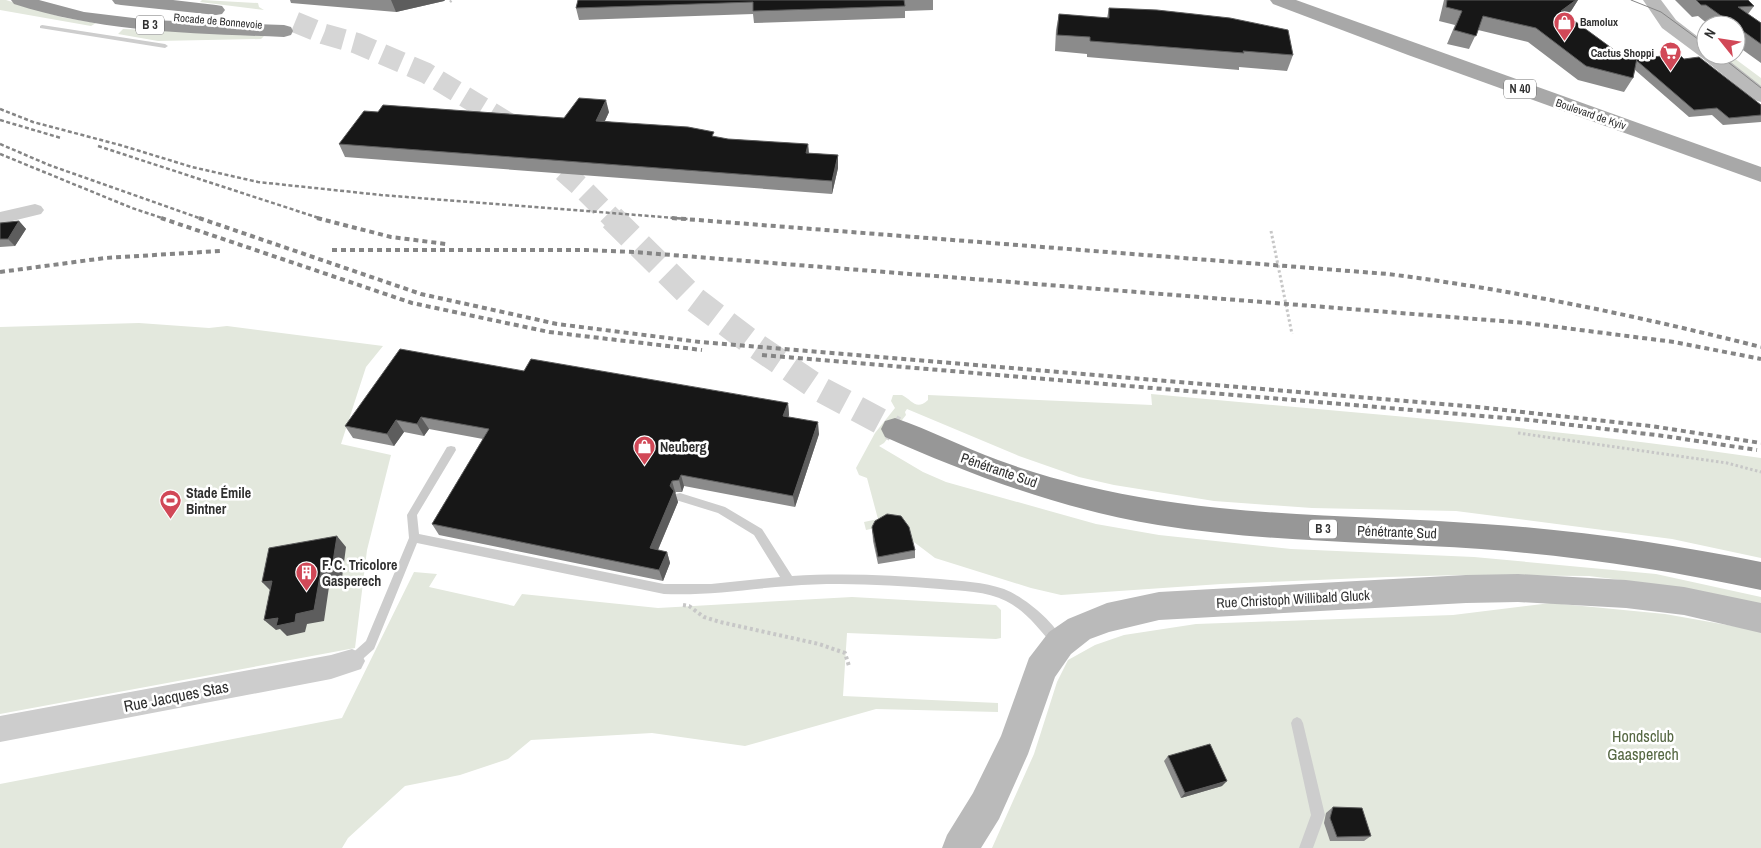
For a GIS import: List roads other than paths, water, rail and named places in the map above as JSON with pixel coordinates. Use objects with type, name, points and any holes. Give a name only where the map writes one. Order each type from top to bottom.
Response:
[{"type":"highway","name":"B 3","points":[[20,0],[73,16],[119,23],[289,26]]},
{"type":"highway","name":"Rocade de Bonnevoie","points":[[60,0],[127,13],[289,26]]},
{"type":"highway","name":"B 3","points":[[121,0],[237,12],[289,26]]},
{"type":"highway","name":"Pénétrante Sud","points":[[896,429],[955,455],[1018,479],[1086,498],[1157,512],[1237,523],[1446,534],[1546,542],[1630,552],[1718,566],[1761,576]]},
{"type":"main road","name":"Boulevard de Kyiv","points":[[1279,0],[1442,61],[1761,175]]},
{"type":"street","points":[[1652,0],[1669,24],[1696,44]]},
{"type":"street","points":[[1722,65],[1761,96]]},
{"type":"street","points":[[0,218],[35,210]]},
{"type":"street","name":"Rue Christoph Willibald Gluck","points":[[960,848],[986,806],[1016,742],[1041,669],[1060,643],[1079,628],[1107,618],[1159,606],[1466,589],[1518,588],[1626,594],[1684,601],[1761,618]]},
{"type":"street","name":"Rue Jacques Stas","points":[[0,729],[331,667],[352,661]]},
{"type":"lane","points":[[104,36],[119,23]]},
{"type":"lane","points":[[42,27],[104,36],[150,46],[164,46]]},
{"type":"lane","points":[[352,661],[370,644],[414,538],[412,515],[451,450]]},
{"type":"lane","points":[[680,497],[720,510],[758,532],[789,581]]},
{"type":"lane","points":[[414,538],[664,589],[693,591],[789,581],[905,581],[986,590],[1016,600],[1028,609],[1060,643]]},
{"type":"lane","points":[[1297,723],[1318,815],[1306,848]]},
{"type":"tunnel","points":[[295,22],[324,34],[356,43],[426,73],[510,124],[583,189],[612,218]]},
{"type":"tunnel","points":[[612,218],[694,299],[752,343],[818,388],[895,429]]},
{"type":"tram line","points":[[1631,0],[1661,12],[1696,38]]},
{"type":"tram line","points":[[1732,65],[1761,88]]},
{"type":"railway","points":[[0,109],[33,122],[120,145],[192,167],[258,182],[381,195],[688,219]]},
{"type":"railway","points":[[0,120],[61,138]]},
{"type":"railway","points":[[0,144],[49,165],[202,219]]},
{"type":"railway","points":[[98,146],[322,219]]},
{"type":"railway","points":[[0,154],[132,208],[165,219]]},
{"type":"railway","points":[[161,218],[412,303],[549,332],[702,350]]},
{"type":"railway","points":[[199,218],[421,294],[557,324],[700,342],[1477,407],[1651,426],[1761,443]]},
{"type":"railway","points":[[317,218],[391,237],[446,244]]},
{"type":"railway","points":[[672,218],[1388,274],[1435,280],[1576,305],[1761,347]]},
{"type":"railway","points":[[332,250],[586,250],[634,252],[1526,323],[1674,342],[1761,359]]},
{"type":"railway","points":[[0,272],[105,258],[220,251]]},
{"type":"railway","points":[[762,355],[1530,420],[1664,436],[1757,450]]},
{"type":"place","name":"Bamolux","points":[[1564,41]]},
{"type":"place","name":"Cactus Shoppi","points":[[1670,72]]},
{"type":"place","name":"Neuberg","points":[[644,466]]},
{"type":"place","name":"Stade Émile Bintner","points":[[170,520]]},
{"type":"place","name":"F. C. Tricolore Gasperech","points":[[306,592]]},
{"type":"park label","name":"Hondsclub Gaasperech","points":[[1643,745]]}]
